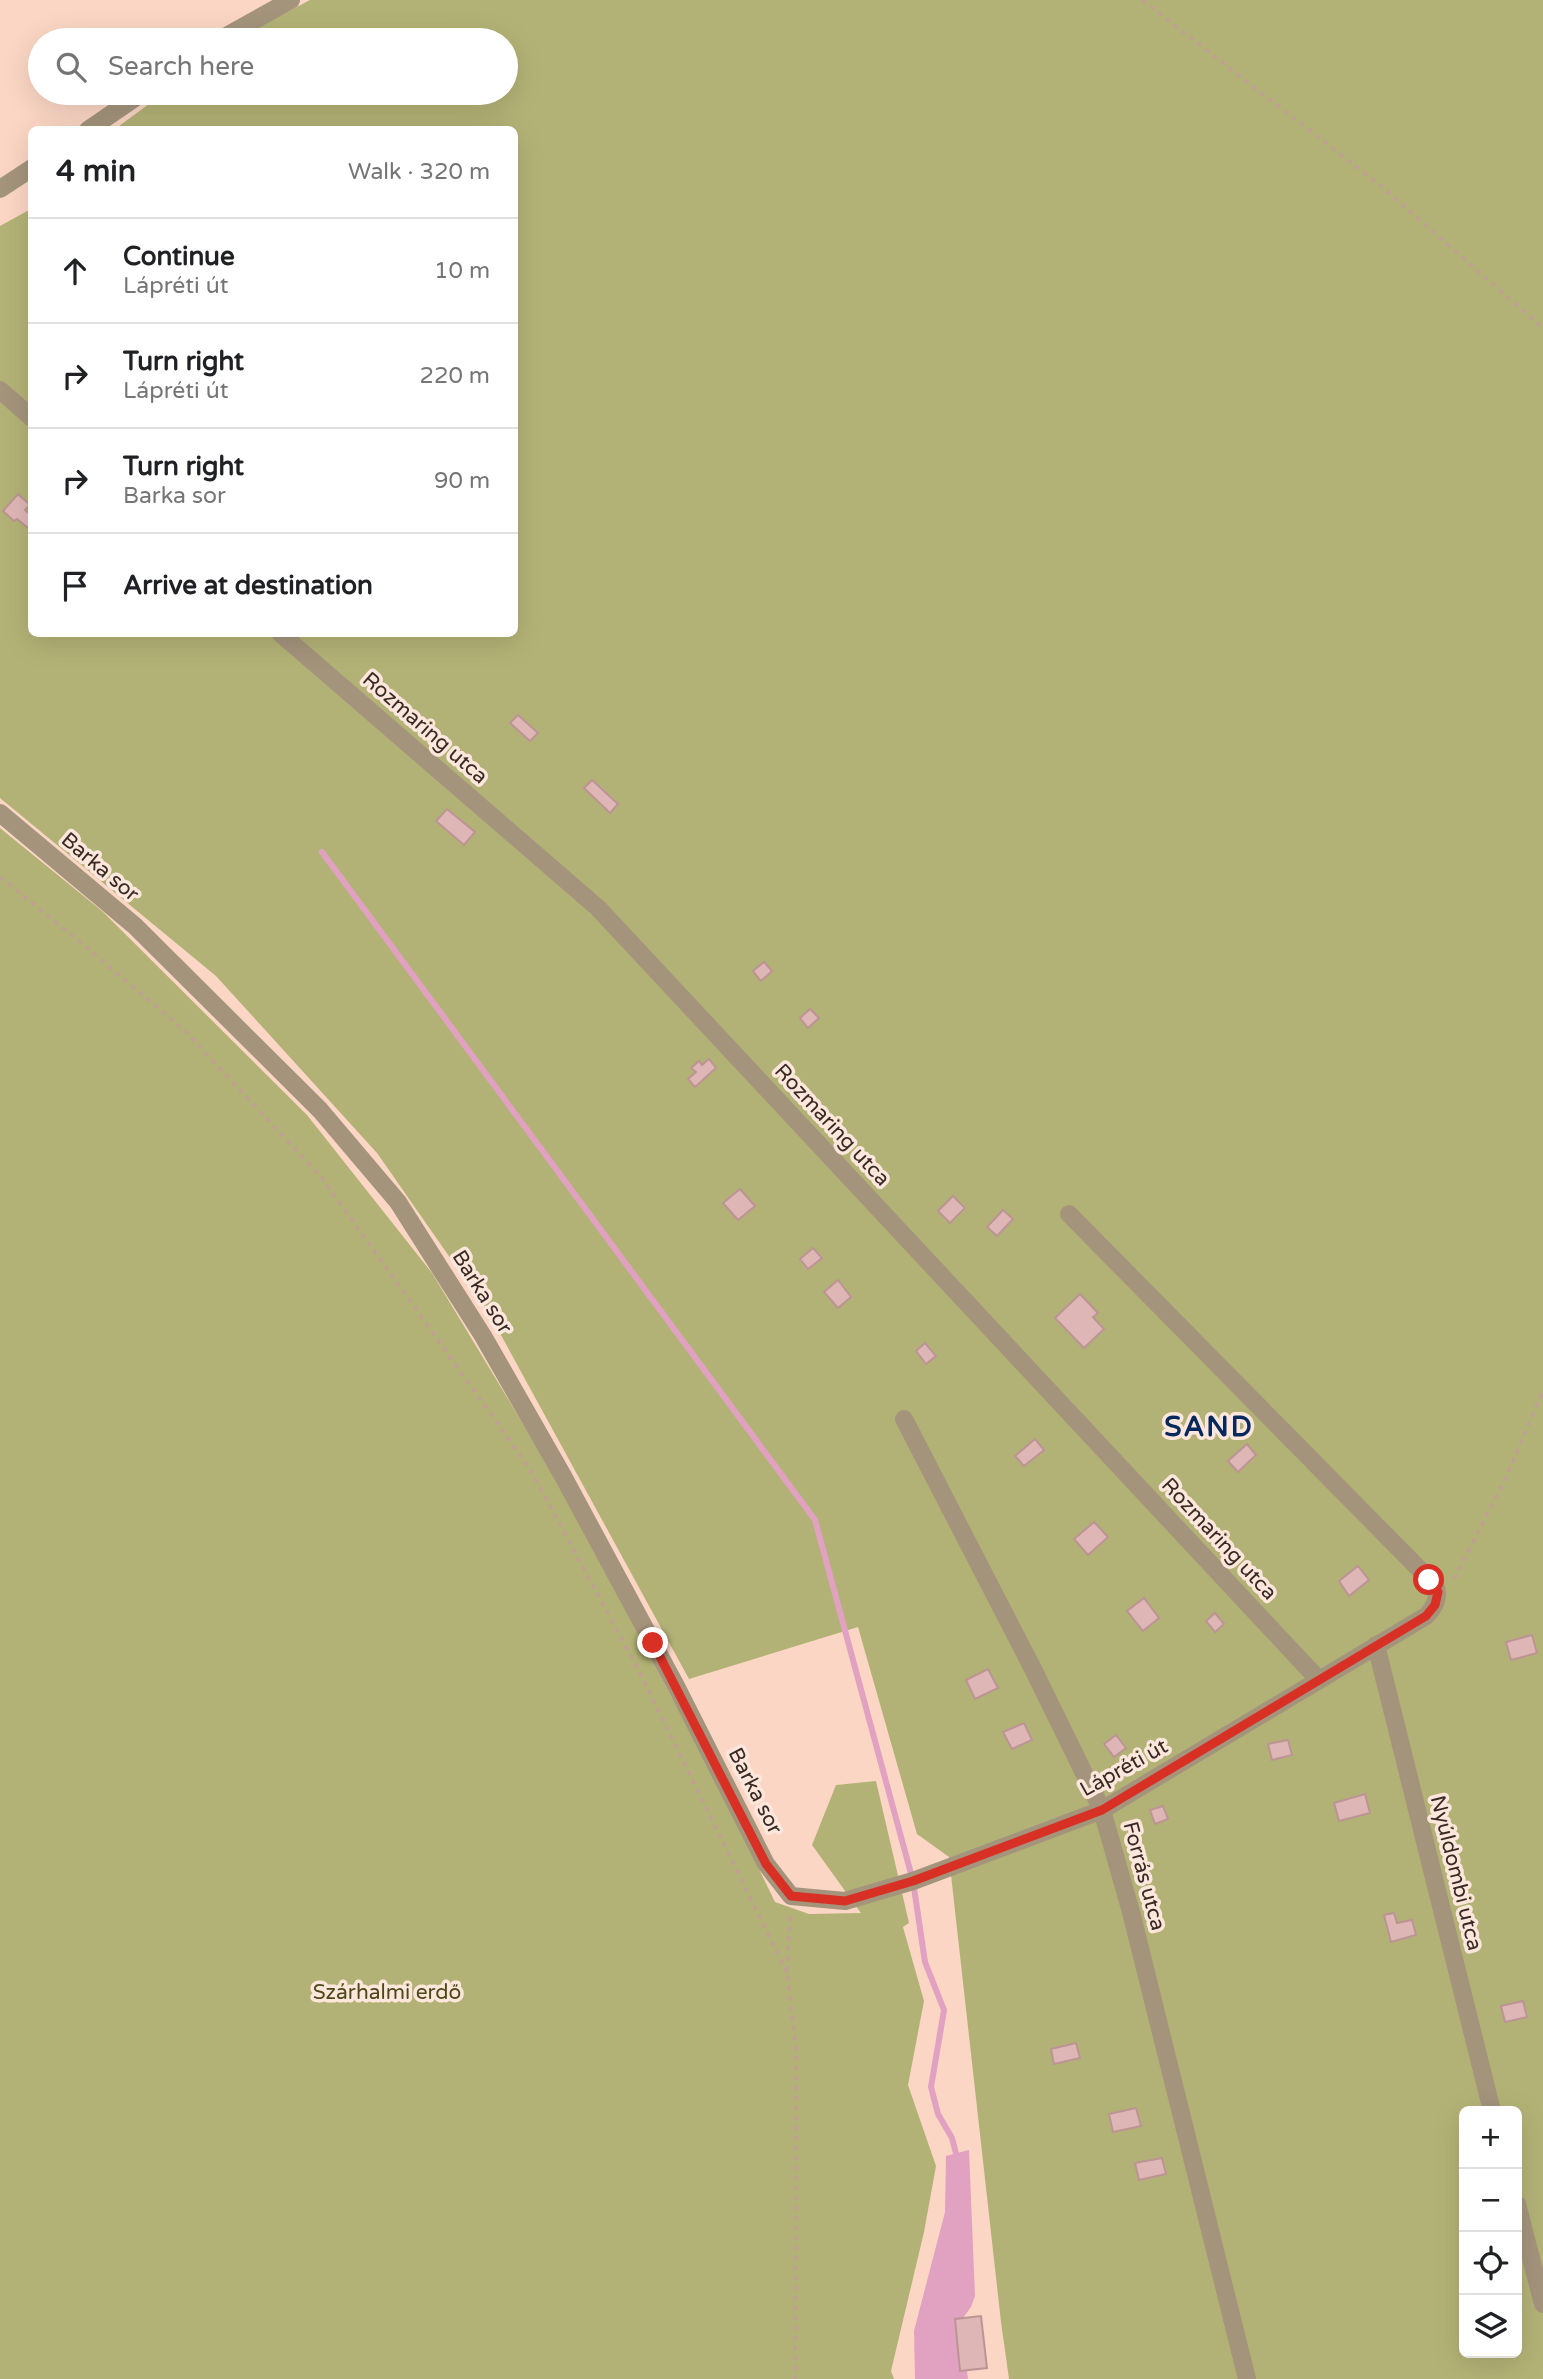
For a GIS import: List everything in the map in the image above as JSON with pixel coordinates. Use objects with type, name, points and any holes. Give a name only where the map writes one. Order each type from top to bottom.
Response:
[{"type":"street","points":[[241,28],[291,0]]},
{"type":"street","points":[[94,126],[124,105]]},
{"type":"street","points":[[0,189],[28,171]]},
{"type":"street","points":[[0,390],[28,414]]},
{"type":"street","name":"Rozmaring utca","points":[[284,637],[598,908],[1318,1679]]},
{"type":"street","name":"Barka sor","points":[[0,813],[135,926],[320,1110],[398,1202],[483,1336],[563,1476],[676,1686],[766,1864],[791,1896]]},
{"type":"street","points":[[1069,1214],[1435,1585],[1438,1592]]},
{"type":"street","name":"Forrás utca","points":[[904,1419],[1033,1669],[1102,1810],[1131,1912],[1247,2379]]},
{"type":"street","name":"Lápréti út","points":[[791,1896],[845,1901],[913,1881],[1102,1810],[1426,1616],[1435,1605],[1438,1592]]},
{"type":"street","name":"Nyúldombi utca","points":[[1376,1645],[1491,2106]]},
{"type":"street","points":[[1522,2223],[1543,2304]]},
{"type":"path","points":[[1142,0],[1381,186],[1543,328]]},
{"type":"path","points":[[0,877],[184,1030],[322,1178],[530,1469],[640,1673],[788,1973]]},
{"type":"path","points":[[1438,1592],[1455,1578],[1505,1479],[1543,1391]]},
{"type":"path","points":[[791,1896],[788,1973],[796,2049],[795,2379]]},
{"type":"green space","points":[[310,0],[1543,0],[1543,2379],[1009,2379],[949,1857],[917,1834],[858,1627],[689,1679],[490,1315],[377,1153],[216,976],[0,798],[0,226],[28,211],[28,637],[518,637],[518,126],[119,126],[148,105],[518,105],[518,28],[257,28]]},
{"type":"green space","name":"Szárhalmi erdő","points":[[0,828],[102,911],[307,1115],[432,1273],[555,1477],[713,1775],[775,1902],[809,1914],[861,1913],[812,1845],[836,1785],[876,1781],[909,1923],[903,1927],[924,2001],[908,2085],[936,2166],[924,2232],[891,2371],[894,2379],[0,2379]]},
{"type":"shaded area","points":[[969,2150],[975,2296],[963,2318],[955,2319],[960,2371],[967,2371],[968,2379],[915,2379],[914,2331],[945,2212],[946,2156]]},
{"type":"building","points":[[18,494],[28,503],[25,510],[28,513],[28,528],[17,519],[14,521],[3,511]]},
{"type":"building","points":[[518,715],[538,733],[530,741],[510,723]]},
{"type":"building","points":[[592,780],[618,804],[610,813],[584,788]]},
{"type":"building","points":[[447,809],[475,832],[464,845],[436,821]]},
{"type":"building","points":[[764,962],[772,971],[761,981],[753,971]]},
{"type":"building","points":[[810,1009],[819,1018],[808,1028],[800,1018]]},
{"type":"building","points":[[709,1059],[716,1068],[695,1087],[688,1079],[696,1072],[691,1068],[699,1061],[702,1065]]},
{"type":"building","points":[[740,1189],[755,1206],[738,1220],[723,1203]]},
{"type":"building","points":[[953,1196],[965,1208],[950,1223],[938,1211]]},
{"type":"building","points":[[1003,1210],[1013,1219],[997,1236],[987,1227]]},
{"type":"building","points":[[813,1248],[822,1258],[808,1269],[800,1259]]},
{"type":"building","points":[[838,1280],[851,1297],[838,1308],[824,1292]]},
{"type":"building","points":[[1080,1294],[1098,1313],[1093,1317],[1104,1329],[1084,1348],[1055,1318]]},
{"type":"building","points":[[925,1343],[936,1356],[926,1364],[916,1351]]},
{"type":"building","points":[[1035,1439],[1044,1450],[1024,1466],[1015,1456]]},
{"type":"building","points":[[1247,1444],[1256,1455],[1238,1472],[1228,1461]]},
{"type":"building","points":[[1094,1522],[1108,1537],[1088,1555],[1074,1539]]},
{"type":"building","points":[[1358,1566],[1369,1580],[1349,1596],[1339,1581]]},
{"type":"building","points":[[1144,1598],[1159,1618],[1143,1631],[1127,1611]]},
{"type":"building","points":[[1215,1613],[1224,1624],[1215,1632],[1206,1621]]},
{"type":"building","points":[[1532,1635],[1537,1653],[1511,1660],[1506,1642]]},
{"type":"building","points":[[988,1669],[998,1688],[975,1699],[966,1680]]},
{"type":"building","points":[[1024,1723],[1032,1740],[1012,1749],[1003,1732]]},
{"type":"building","points":[[1116,1735],[1126,1748],[1114,1757],[1104,1744]]},
{"type":"building","points":[[1288,1740],[1292,1755],[1272,1760],[1268,1744]]},
{"type":"building","points":[[1365,1794],[1370,1813],[1339,1821],[1334,1803]]},
{"type":"building","points":[[1163,1806],[1168,1819],[1155,1824],[1150,1810]]},
{"type":"building","points":[[1394,1913],[1397,1923],[1412,1920],[1416,1935],[1391,1942],[1384,1915]]},
{"type":"building","points":[[1523,2001],[1527,2017],[1505,2022],[1501,2006]]},
{"type":"building","points":[[1076,2043],[1080,2058],[1054,2064],[1051,2049]]},
{"type":"building","points":[[1136,2108],[1141,2126],[1113,2132],[1109,2114]]},
{"type":"building","points":[[1162,2158],[1166,2174],[1139,2180],[1135,2163]]},
{"type":"building","points":[[981,2316],[987,2368],[960,2371],[955,2319]]},
{"type":"waterway","points":[[322,852],[815,1520],[913,1881],[925,1962],[944,2010],[931,2087],[938,2114],[952,2138],[958,2161]]},
{"type":"district","name":"SAND","points":[[1209,1427]]},
{"type":"route","points":[[653,1643],[766,1864],[791,1896],[845,1901],[913,1881],[1102,1810],[1426,1616],[1435,1605],[1438,1592],[1429,1580]]}]
